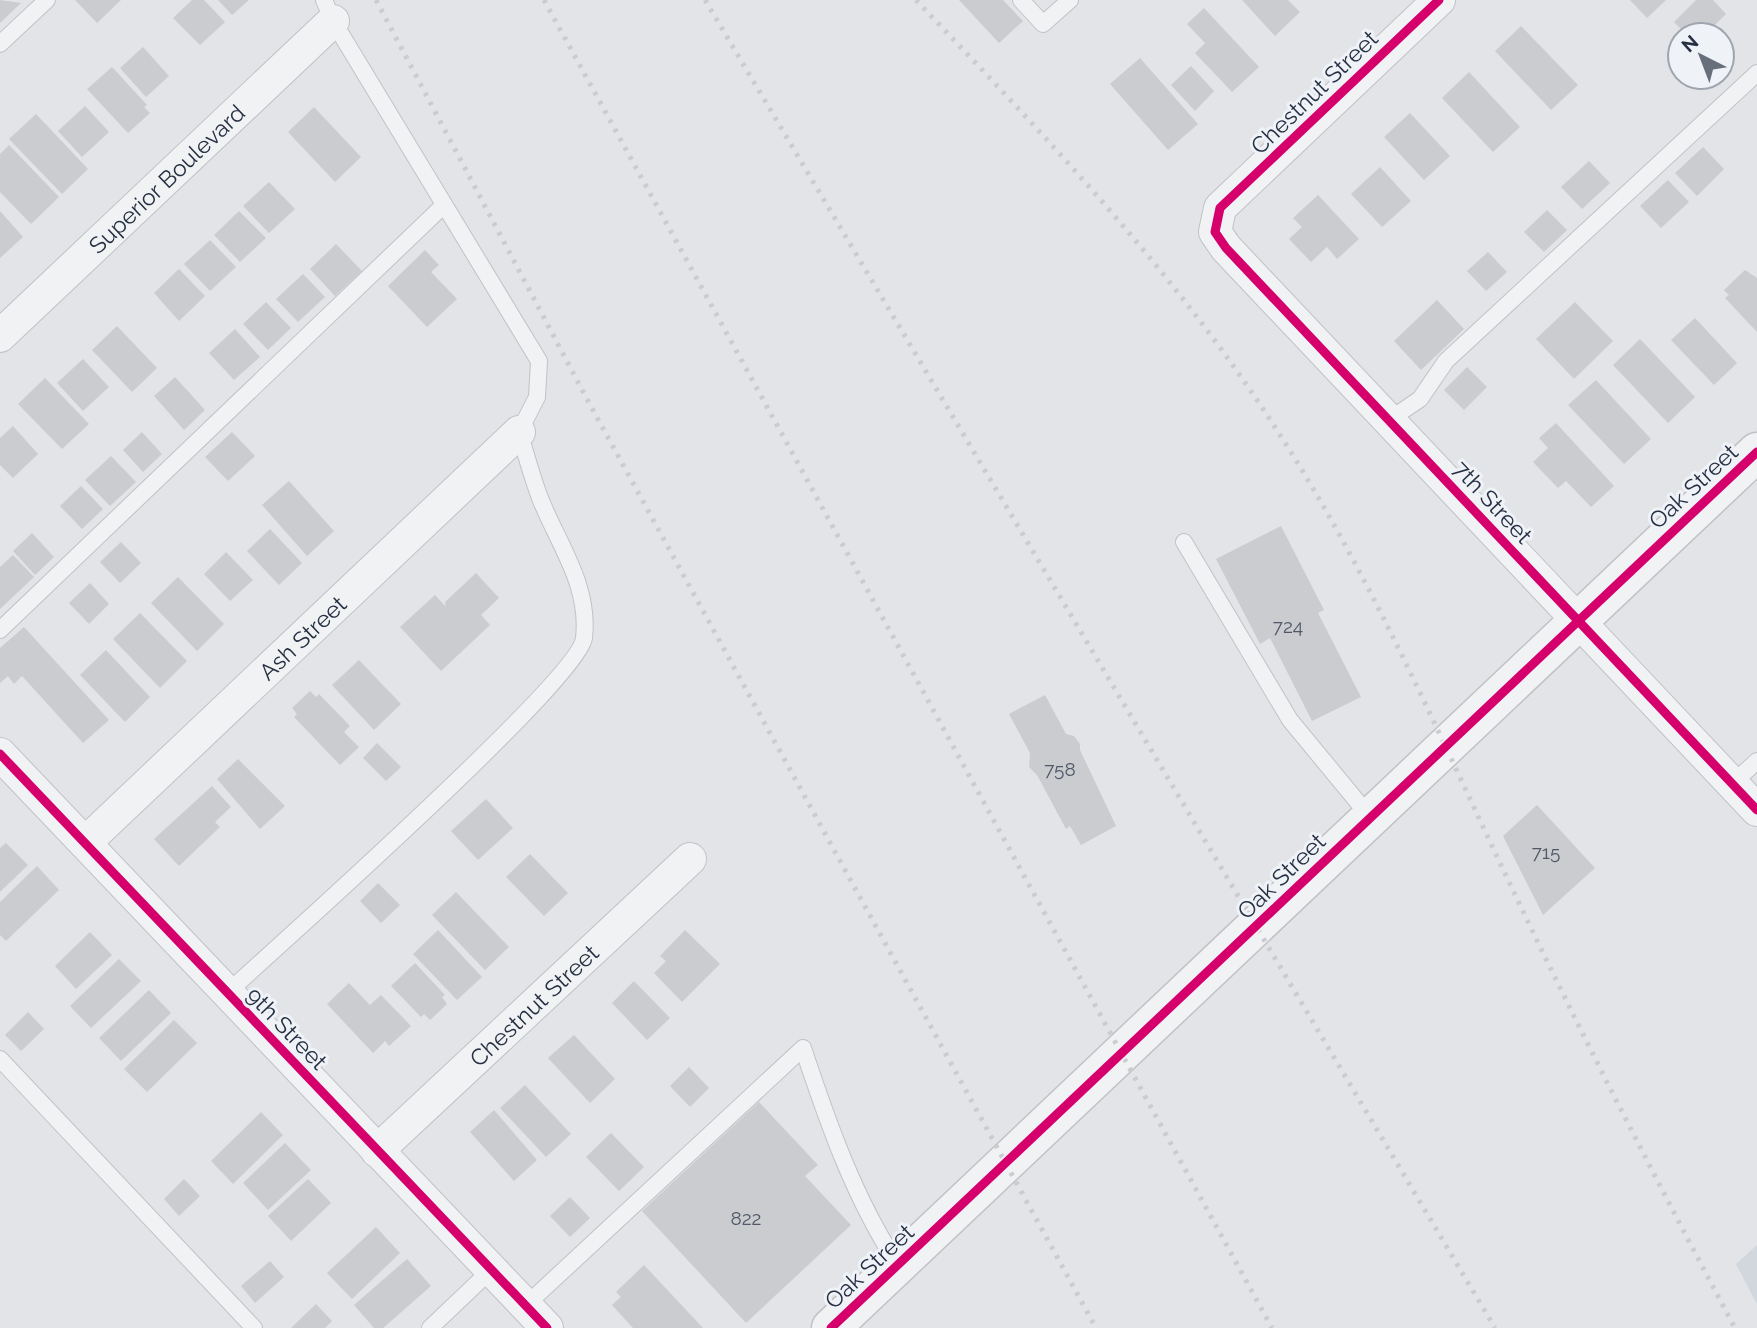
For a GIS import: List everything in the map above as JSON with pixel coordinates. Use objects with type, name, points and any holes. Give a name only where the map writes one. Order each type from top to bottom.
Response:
[{"type":"street","name":"Chestnut Street","points":[[1217,214],[1435,2]]},
{"type":"street","name":"Superior Boulevard","points":[[0,336],[329,11]]},
{"type":"street","name":"7th Street","points":[[1217,214],[1215,232],[1226,248],[1757,810]]},
{"type":"street","name":"Ash Street","points":[[85,843],[519,432]]},
{"type":"street","name":"Oak Street","points":[[831,1328],[1757,452]]},
{"type":"street","name":"9th Street","points":[[0,754],[547,1328]]},
{"type":"street","name":"Chestnut Street","points":[[377,1151],[690,859]]},
{"type":"lane","points":[[0,44],[47,0]]},
{"type":"lane","points":[[1021,0],[1043,24],[1070,0]]},
{"type":"lane","points":[[227,993],[470,768],[566,669],[584,641],[584,607],[573,565],[540,499],[519,432],[537,397],[539,360],[329,11]]},
{"type":"lane","points":[[1390,420],[1420,399],[1446,361],[1757,73]]},
{"type":"lane","points":[[0,630],[444,205]]},
{"type":"lane","points":[[1184,542],[1290,720],[1370,817]]},
{"type":"lane","points":[[1732,784],[1757,761]]},
{"type":"lane","points":[[525,1306],[803,1048],[828,1121],[871,1224],[898,1265]]},
{"type":"lane","points":[[0,1059],[254,1328]]},
{"type":"lane","points":[[430,1328],[491,1270]]},
{"type":"shaded area","points":[[1757,1245],[1757,1304],[1736,1264]]},
{"type":"building","points":[[0,0],[21,3],[0,23]]},
{"type":"building","points":[[75,0],[121,0],[97,23]]},
{"type":"building","points":[[192,0],[204,0],[225,22],[200,45],[173,18]]},
{"type":"building","points":[[218,0],[249,0],[232,15]]},
{"type":"building","points":[[959,0],[1003,0],[1023,21],[999,43]]},
{"type":"building","points":[[1242,0],[1288,0],[1300,12],[1275,36]]},
{"type":"building","points":[[1630,0],[1666,0],[1647,18]]},
{"type":"building","points":[[1696,0],[1713,0],[1726,14],[1719,21],[1675,21]]},
{"type":"building","points":[[1204,8],[1259,67],[1232,92],[1195,53],[1205,43],[1187,24]]},
{"type":"building","points":[[1521,26],[1578,85],[1551,110],[1495,51]]},
{"type":"building","points":[[143,47],[169,76],[146,97],[120,68]]},
{"type":"building","points":[[1140,58],[1198,124],[1168,150],[1110,84]]},
{"type":"building","points":[[1191,66],[1214,91],[1195,111],[1171,85]]},
{"type":"building","points":[[112,67],[147,105],[144,107],[150,113],[128,133],[87,89]]},
{"type":"building","points":[[1469,72],[1520,127],[1493,152],[1442,98]]},
{"type":"building","points":[[85,106],[109,132],[82,157],[58,131]]},
{"type":"building","points":[[314,107],[361,157],[335,182],[288,132]]},
{"type":"building","points":[[1410,113],[1450,156],[1424,180],[1384,137]]},
{"type":"building","points":[[36,114],[88,169],[62,194],[9,139]]},
{"type":"building","points":[[9,145],[59,197],[31,224],[0,192],[0,154]]},
{"type":"building","points":[[1703,147],[1724,169],[1697,196],[1675,173]]},
{"type":"building","points":[[1589,161],[1610,183],[1582,209],[1561,187]]},
{"type":"building","points":[[1380,167],[1411,201],[1382,227],[1351,194]]},
{"type":"building","points":[[1668,180],[1689,202],[1661,228],[1640,206]]},
{"type":"building","points":[[269,182],[295,209],[269,233],[243,206]]},
{"type":"building","points":[[1318,195],[1359,239],[1337,259],[1327,247],[1311,262],[1289,239],[1302,227],[1293,218]]},
{"type":"building","points":[[1547,210],[1567,230],[1544,252],[1524,232]]},
{"type":"building","points":[[0,211],[23,237],[0,258]]},
{"type":"building","points":[[239,211],[266,238],[240,262],[214,235]]},
{"type":"building","points":[[210,240],[236,267],[210,291],[184,264]]},
{"type":"building","points":[[336,244],[362,271],[335,296],[310,269]]},
{"type":"building","points":[[425,250],[439,265],[431,272],[457,299],[427,327],[388,286]]},
{"type":"building","points":[[1488,252],[1507,272],[1486,291],[1467,271]]},
{"type":"building","points":[[179,269],[205,296],[179,321],[154,293]]},
{"type":"building","points":[[1745,270],[1757,278],[1757,332],[1725,298],[1729,295],[1724,290]]},
{"type":"building","points":[[303,274],[325,297],[298,322],[276,299]]},
{"type":"building","points":[[1437,300],[1464,329],[1421,370],[1394,341]]},
{"type":"building","points":[[266,302],[291,328],[268,350],[243,324]]},
{"type":"building","points":[[1575,302],[1613,341],[1574,379],[1536,339]]},
{"type":"building","points":[[1695,318],[1737,363],[1714,385],[1671,340]]},
{"type":"building","points":[[117,326],[157,368],[132,392],[92,350]]},
{"type":"building","points":[[235,329],[260,357],[234,380],[209,353]]},
{"type":"building","points":[[1640,339],[1695,397],[1668,423],[1613,365]]},
{"type":"building","points":[[83,359],[109,387],[83,411],[57,383]]},
{"type":"building","points":[[1467,367],[1487,387],[1464,410],[1444,390]]},
{"type":"building","points":[[175,377],[205,410],[184,430],[154,396]]},
{"type":"building","points":[[45,378],[89,424],[62,449],[18,404]]},
{"type":"building","points":[[1596,380],[1651,439],[1624,464],[1568,405]]},
{"type":"building","points":[[1556,423],[1614,486],[1591,507],[1566,481],[1558,488],[1533,462],[1548,448],[1539,438]]},
{"type":"building","points":[[13,426],[38,454],[13,478],[0,465],[0,438]]},
{"type":"building","points":[[142,432],[162,454],[143,472],[123,450]]},
{"type":"building","points":[[232,432],[255,456],[228,481],[205,457]]},
{"type":"building","points":[[111,456],[136,482],[110,506],[85,480]]},
{"type":"building","points":[[289,481],[334,531],[307,556],[262,505]]},
{"type":"building","points":[[81,486],[103,509],[82,529],[60,506]]},
{"type":"building","points":[[1281,526],[1324,610],[1318,613],[1361,697],[1312,721],[1270,638],[1260,644],[1216,559]]},
{"type":"building","points":[[270,529],[302,563],[279,585],[247,551]]},
{"type":"building","points":[[32,533],[54,557],[35,575],[13,551]]},
{"type":"building","points":[[121,542],[141,563],[120,583],[100,562]]},
{"type":"building","points":[[226,552],[253,580],[230,601],[204,574]]},
{"type":"building","points":[[13,555],[34,577],[0,609],[0,567]]},
{"type":"building","points":[[476,573],[499,598],[481,615],[490,625],[441,671],[400,627],[435,595],[446,607],[445,602]]},
{"type":"building","points":[[178,577],[224,624],[197,651],[151,603]]},
{"type":"building","points":[[90,583],[109,604],[89,624],[69,603]]},
{"type":"building","points":[[140,613],[187,661],[160,688],[113,639]]},
{"type":"building","points":[[24,627],[109,720],[83,743],[22,676],[14,684],[8,676],[0,683],[0,648]]},
{"type":"building","points":[[106,650],[150,697],[125,722],[80,675]]},
{"type":"building","points":[[359,660],[401,704],[374,730],[332,685]]},
{"type":"building","points":[[310,691],[316,697],[319,694],[350,726],[344,732],[359,747],[340,765],[294,717],[297,714],[292,708]]},
{"type":"building","points":[[1045,695],[1066,734],[1074,736],[1080,744],[1080,750],[1116,826],[1081,845],[1070,826],[1066,829],[1037,775],[1029,767],[1030,753],[1009,714]]},
{"type":"building","points":[[377,743],[401,767],[386,781],[363,758]]},
{"type":"building","points":[[238,759],[285,806],[260,829],[217,779]]},
{"type":"building","points":[[212,786],[231,807],[215,822],[220,827],[179,866],[154,839]]},
{"type":"building","points":[[486,799],[513,828],[478,860],[451,831]]},
{"type":"building","points":[[1537,805],[1595,868],[1543,915],[1503,836]]},
{"type":"building","points":[[6,843],[28,865],[0,892],[0,848]]},
{"type":"building","points":[[530,854],[568,893],[544,916],[506,877]]},
{"type":"building","points":[[37,866],[59,890],[6,941],[0,935],[0,902]]},
{"type":"building","points":[[378,883],[400,905],[381,923],[360,901]]},
{"type":"building","points":[[456,892],[509,947],[485,970],[432,915]]},
{"type":"building","points":[[438,930],[482,977],[457,1000],[413,954]]},
{"type":"building","points":[[685,930],[720,964],[682,1002],[654,973],[666,961],[660,956]]},
{"type":"building","points":[[90,932],[112,955],[76,989],[55,966]]},
{"type":"building","points":[[119,959],[141,981],[91,1028],[70,1006]]},
{"type":"building","points":[[415,963],[445,995],[442,997],[447,1004],[430,1020],[424,1014],[421,1017],[391,986]]},
{"type":"building","points":[[634,981],[670,1018],[647,1040],[612,1003]]},
{"type":"building","points":[[349,983],[370,1005],[381,995],[411,1026],[389,1046],[385,1041],[373,1053],[327,1004]]},
{"type":"building","points":[[149,990],[171,1013],[121,1061],[99,1038]]},
{"type":"building","points":[[28,1012],[44,1029],[21,1051],[5,1035]]},
{"type":"building","points":[[174,1020],[197,1043],[147,1092],[124,1069]]},
{"type":"building","points":[[574,1035],[615,1079],[590,1103],[548,1058]]},
{"type":"building","points":[[689,1067],[709,1088],[690,1107],[670,1086]]},
{"type":"building","points":[[525,1085],[571,1134],[546,1157],[500,1108]]},
{"type":"building","points":[[759,1102],[818,1165],[805,1176],[851,1225],[746,1323],[642,1211]]},
{"type":"building","points":[[494,1110],[537,1160],[514,1181],[470,1132]]},
{"type":"building","points":[[261,1112],[283,1135],[233,1184],[211,1161]]},
{"type":"building","points":[[611,1133],[644,1167],[619,1191],[586,1157]]},
{"type":"building","points":[[285,1143],[311,1170],[268,1210],[243,1183]]},
{"type":"building","points":[[184,1179],[200,1196],[179,1216],[164,1199]]},
{"type":"building","points":[[308,1179],[331,1203],[291,1241],[268,1216]]},
{"type":"building","points":[[570,1197],[590,1218],[570,1237],[550,1216]]},
{"type":"building","points":[[376,1227],[400,1253],[352,1299],[327,1273]]},
{"type":"building","points":[[407,1259],[431,1286],[383,1328],[374,1328],[354,1305]]},
{"type":"building","points":[[270,1261],[284,1277],[255,1303],[241,1286]]},
{"type":"building","points":[[644,1265],[703,1328],[633,1328],[612,1305],[621,1297],[616,1292]]},
{"type":"building","points":[[316,1304],[332,1321],[325,1328],[291,1328]]},
{"type":"railway","points":[[376,0],[588,401],[1096,1328]]},
{"type":"railway","points":[[544,0],[1272,1328]]},
{"type":"railway","points":[[705,0],[1495,1328]]},
{"type":"railway","points":[[916,0],[1061,156],[1154,263],[1240,376],[1280,435],[1374,599],[1564,996],[1735,1328]]},
{"type":"cycle path","points":[[1439,0],[1220,208],[1215,232],[1226,248],[1757,810]]},
{"type":"cycle path","points":[[831,1328],[1757,452]]},
{"type":"cycle path","points":[[0,754],[547,1328]]}]
